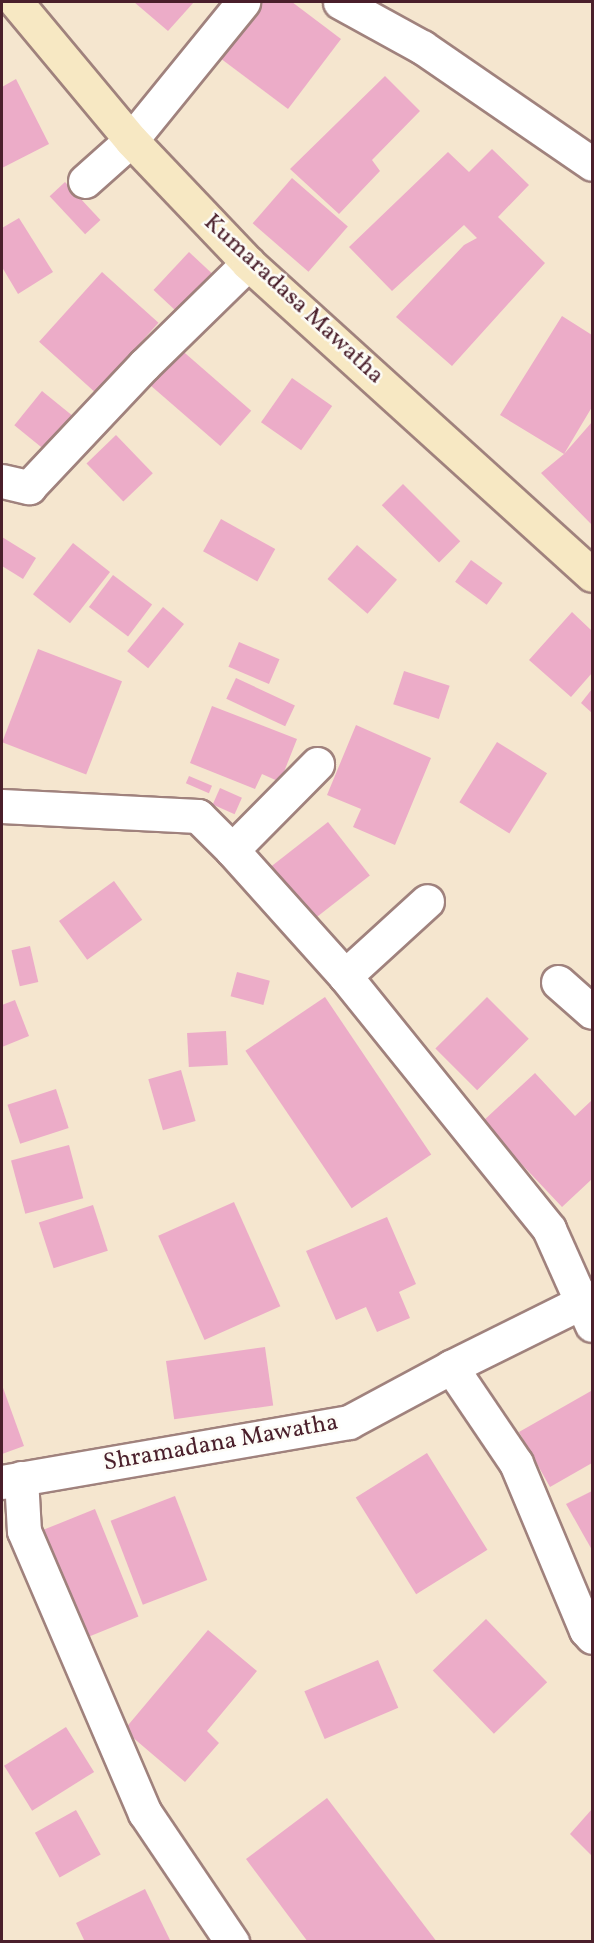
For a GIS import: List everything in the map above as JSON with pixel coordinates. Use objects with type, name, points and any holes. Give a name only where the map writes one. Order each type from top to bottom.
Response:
[{"type":"main road","name":"Kumaradasa Mawatha","points":[[16,2],[131,140],[248,262],[592,575]]},
{"type":"street","points":[[85,181],[131,140],[243,2]]},
{"type":"street","points":[[340,2],[422,46],[592,164]]},
{"type":"street","points":[[2,481],[29,487],[144,365],[248,262]]},
{"type":"street","points":[[232,850],[317,764]]},
{"type":"street","points":[[2,806],[198,816],[232,850],[345,976],[549,1229],[589,1309]]},
{"type":"street","points":[[345,976],[427,901]]},
{"type":"street","points":[[558,982],[592,1012]]},
{"type":"street","name":"Shramadana Mawatha","points":[[11,1480],[349,1422],[451,1367],[589,1309]]},
{"type":"street","points":[[451,1367],[516,1463],[586,1630],[592,1637]]},
{"type":"street","points":[[11,1480],[24,1531],[145,1813],[232,1941]]},
{"type":"building","points":[[134,2],[194,2],[168,31]]},
{"type":"building","points":[[263,2],[292,2],[341,39],[288,109],[220,58]]},
{"type":"building","points":[[385,76],[420,111],[372,160],[380,171],[339,214],[290,169]]},
{"type":"building","points":[[16,79],[49,144],[2,168],[2,87]]},
{"type":"building","points":[[492,149],[529,185],[498,217],[545,263],[452,366],[396,317],[464,245],[477,238],[464,225],[392,291],[349,247],[448,152],[469,172]]},
{"type":"building","points":[[292,178],[348,227],[308,272],[253,223]]},
{"type":"building","points":[[65,182],[100,220],[85,234],[50,196]]},
{"type":"building","points":[[19,218],[53,272],[18,294],[2,267],[2,228]]},
{"type":"building","points":[[189,252],[219,280],[184,318],[154,290]]},
{"type":"building","points":[[102,272],[158,323],[96,393],[39,342]]},
{"type":"building","points":[[562,316],[592,335],[592,407],[564,454],[500,415]]},
{"type":"building","points":[[178,347],[251,411],[220,446],[147,382]]},
{"type":"building","points":[[292,378],[332,406],[301,450],[261,422]]},
{"type":"building","points":[[42,391],[76,419],[49,453],[14,425]]},
{"type":"building","points":[[592,422],[592,525],[541,473],[564,454]]},
{"type":"building","points":[[116,435],[153,473],[123,502],[87,463]]},
{"type":"building","points":[[403,484],[460,541],[439,562],[382,505]]},
{"type":"building","points":[[221,519],[275,549],[257,581],[203,551]]},
{"type":"building","points":[[2,537],[36,558],[23,579],[2,566]]},
{"type":"building","points":[[73,543],[110,572],[70,623],[33,594]]},
{"type":"building","points":[[357,545],[397,580],[367,614],[327,579]]},
{"type":"building","points":[[471,560],[503,583],[487,605],[455,582]]},
{"type":"building","points":[[113,575],[152,604],[128,636],[89,607]]},
{"type":"building","points":[[163,607],[184,624],[148,668],[127,651]]},
{"type":"building","points":[[572,612],[591,630],[592,628],[592,673],[571,697],[529,660]]},
{"type":"building","points":[[239,642],[280,659],[269,684],[228,667]]},
{"type":"building","points":[[38,649],[122,681],[86,775],[2,742]]},
{"type":"building","points":[[404,671],[450,686],[439,719],[393,704]]},
{"type":"building","points":[[236,678],[295,705],[285,726],[226,699]]},
{"type":"building","points":[[592,689],[592,713],[581,703]]},
{"type":"building","points":[[212,706],[297,739],[280,782],[262,774],[255,789],[190,763]]},
{"type":"building","points":[[356,725],[431,758],[395,845],[353,827],[361,809],[327,795]]},
{"type":"building","points":[[497,742],[547,773],[509,833],[459,802]]},
{"type":"building","points":[[189,776],[212,786],[209,793],[186,783]]},
{"type":"building","points":[[220,788],[242,798],[235,814],[213,804]]},
{"type":"building","points":[[328,822],[370,876],[312,921],[270,867]]},
{"type":"building","points":[[114,881],[142,920],[87,960],[59,921]]},
{"type":"building","points":[[30,946],[38,982],[20,986],[11,950]]},
{"type":"building","points":[[237,972],[270,981],[263,1005],[231,996]]},
{"type":"building","points":[[325,997],[431,1155],[352,1208],[245,1051]]},
{"type":"building","points":[[487,997],[529,1039],[477,1090],[435,1049]]},
{"type":"building","points":[[15,1000],[29,1036],[2,1047],[2,1005]]},
{"type":"building","points":[[226,1031],[228,1065],[189,1067],[187,1033]]},
{"type":"building","points":[[181,1070],[196,1121],[163,1130],[148,1079]]},
{"type":"building","points":[[535,1073],[575,1116],[591,1101],[592,1103],[592,1179],[562,1207],[482,1122]]},
{"type":"building","points":[[56,1089],[69,1128],[20,1144],[7,1105]]},
{"type":"building","points":[[69,1145],[83,1198],[25,1214],[11,1161]]},
{"type":"building","points":[[234,1202],[280,1306],[205,1340],[158,1236]]},
{"type":"building","points":[[93,1205],[108,1251],[54,1268],[39,1223]]},
{"type":"building","points":[[387,1217],[416,1284],[399,1292],[410,1318],[377,1332],[366,1307],[336,1320],[306,1251]]},
{"type":"building","points":[[265,1347],[273,1405],[174,1419],[166,1361]]},
{"type":"building","points":[[2,1385],[24,1446],[2,1454]]},
{"type":"building","points":[[591,1391],[592,1463],[550,1487],[519,1432]]},
{"type":"building","points":[[427,1453],[487,1550],[416,1594],[356,1498]]},
{"type":"building","points":[[592,1491],[592,1550],[566,1504]]},
{"type":"building","points":[[175,1496],[207,1580],[143,1605],[111,1521]]},
{"type":"building","points":[[95,1509],[138,1617],[82,1639],[38,1532]]},
{"type":"building","points":[[486,1619],[547,1682],[494,1734],[433,1670]]},
{"type":"building","points":[[208,1630],[257,1671],[207,1731],[219,1743],[185,1782],[124,1730]]},
{"type":"building","points":[[378,1660],[398,1708],[325,1739],[304,1691]]},
{"type":"building","points":[[66,1727],[94,1772],[32,1811],[4,1766]]},
{"type":"building","points":[[327,1798],[437,1942],[308,1942],[246,1859]]},
{"type":"building","points":[[592,1809],[592,1856],[570,1834]]},
{"type":"building","points":[[76,1810],[101,1855],[60,1877],[35,1833]]},
{"type":"building","points":[[145,1889],[171,1942],[85,1942],[76,1923]]}]
